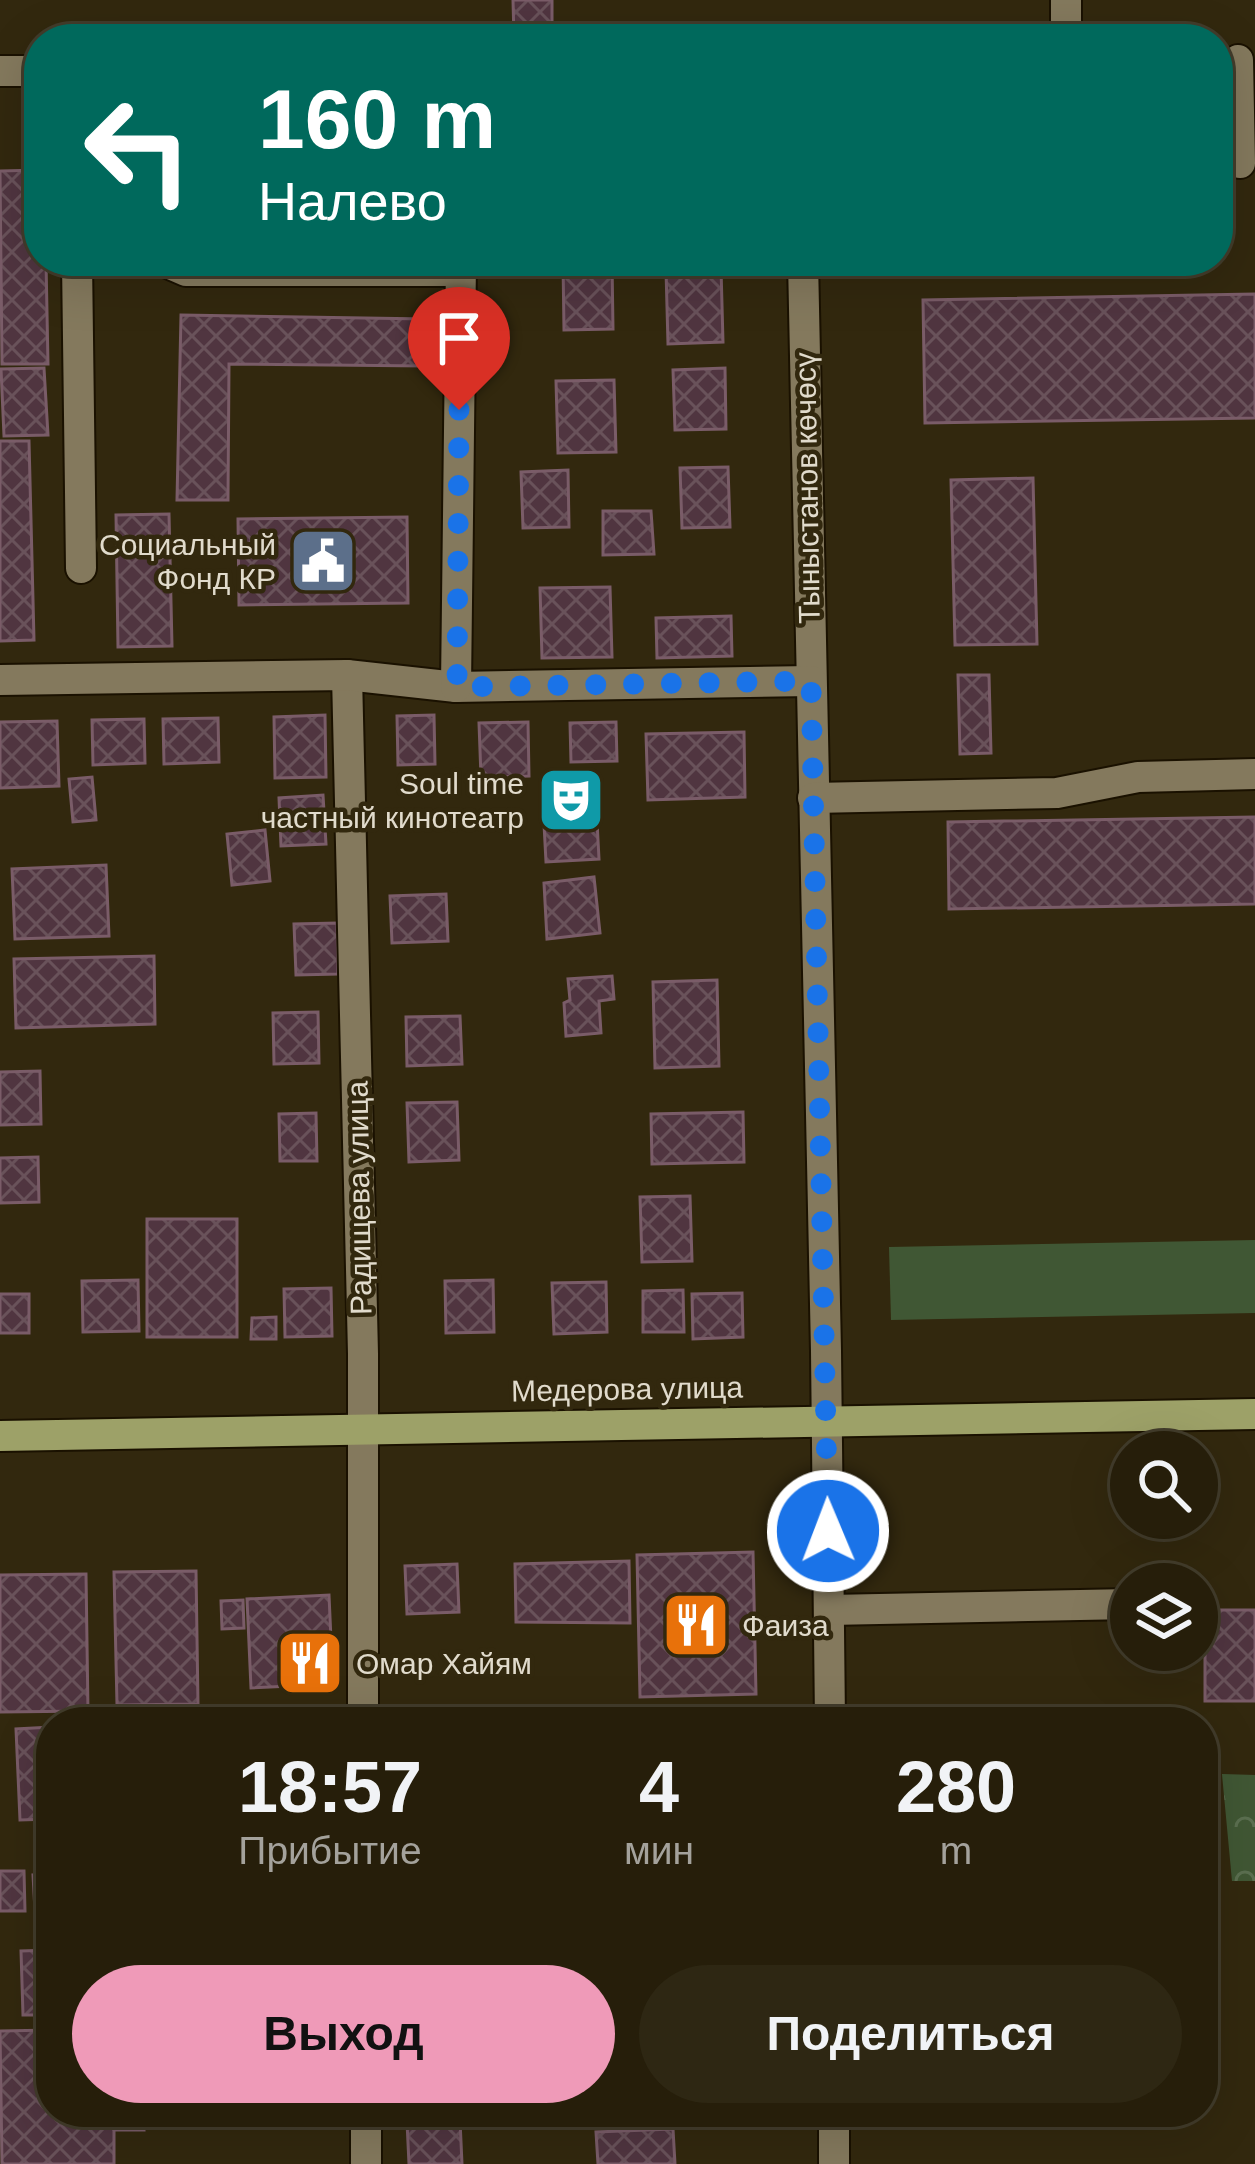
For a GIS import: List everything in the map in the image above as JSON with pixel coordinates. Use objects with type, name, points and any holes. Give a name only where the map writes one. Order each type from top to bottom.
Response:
[{"type":"main road","name":"Медерова улица","points":[[0,1436],[1255,1414]]},
{"type":"street","points":[[1237,60],[1240,163]]},
{"type":"street","points":[[76,276],[81,568]]},
{"type":"street","points":[[457,687],[461,276]]},
{"type":"street","name":"Тыныстанов көчөсү","points":[[802,276],[830,1707]]},
{"type":"street","points":[[0,680],[347,675],[457,687],[811,681]]},
{"type":"street","name":"Радищева улица","points":[[347,675],[362,1330],[363,1707]]},
{"type":"street","points":[[813,798],[1057,793],[1138,777],[1255,774]]},
{"type":"street","points":[[829,1610],[1110,1604]]},
{"type":"street","points":[[365,2127],[366,2164]]},
{"type":"street","points":[[834,2127],[835,2164]]},
{"type":"green space","points":[[1255,1240],[1255,1313],[891,1320],[889,1247]]},
{"type":"green space","points":[[1222,1774],[1255,1775],[1255,1881],[1232,1881]]},
{"type":"building","points":[[513,0],[552,0],[552,24],[514,24]]},
{"type":"building","points":[[24,170],[24,276],[46,276],[48,364],[2,364],[0,171]]},
{"type":"building","points":[[563,276],[612,276],[613,329],[564,330]]},
{"type":"building","points":[[666,276],[721,276],[723,342],[668,344]]},
{"type":"building","points":[[1255,294],[1255,418],[925,423],[923,300]]},
{"type":"building","points":[[181,315],[426,319],[425,366],[229,364],[228,500],[177,500]]},
{"type":"building","points":[[44,368],[48,435],[4,436],[1,369]]},
{"type":"building","points":[[725,368],[726,429],[675,430],[673,370]]},
{"type":"building","points":[[614,380],[616,452],[558,453],[556,381]]},
{"type":"building","points":[[0,441],[29,441],[34,640],[0,641]]},
{"type":"building","points":[[728,467],[730,527],[682,528],[680,468]]},
{"type":"building","points":[[568,470],[569,527],[523,528],[521,472]]},
{"type":"building","points":[[1033,478],[1037,644],[955,645],[951,480]]},
{"type":"building","points":[[603,511],[651,511],[654,554],[603,555]]},
{"type":"building","points":[[169,514],[172,646],[118,647],[116,515]]},
{"type":"building","name":"Социальный Фонд КР","points":[[407,517],[408,603],[239,605],[238,519]]},
{"type":"building","points":[[610,587],[612,657],[542,658],[540,588]]},
{"type":"building","points":[[731,616],[732,656],[657,658],[656,618]]},
{"type":"building","points":[[958,675],[989,675],[991,753],[960,754]]},
{"type":"building","points":[[325,715],[326,777],[275,778],[274,717]]},
{"type":"building","points":[[434,715],[435,764],[398,765],[397,716]]},
{"type":"building","points":[[218,718],[219,762],[164,764],[163,719]]},
{"type":"building","points":[[144,719],[145,763],[93,765],[92,720]]},
{"type":"building","points":[[57,721],[59,786],[0,788],[0,722]]},
{"type":"building","points":[[528,722],[529,776],[481,777],[479,723]]},
{"type":"building","points":[[616,722],[617,761],[571,762],[570,723]]},
{"type":"building","points":[[744,732],[745,797],[648,800],[646,734]]},
{"type":"building","points":[[92,777],[96,820],[73,822],[69,779]]},
{"type":"building","points":[[595,783],[599,859],[546,862],[542,786]]},
{"type":"building","points":[[323,795],[326,844],[281,846],[279,798]]},
{"type":"building","points":[[1255,817],[1255,904],[949,909],[948,822]]},
{"type":"building","points":[[265,830],[270,881],[232,885],[227,834]]},
{"type":"building","points":[[106,865],[109,936],[15,939],[12,869]]},
{"type":"building","points":[[594,877],[600,933],[547,939],[544,883]]},
{"type":"building","points":[[446,894],[448,941],[392,943],[390,896]]},
{"type":"building","points":[[337,923],[338,974],[296,975],[294,924]]},
{"type":"building","points":[[154,956],[155,1024],[16,1028],[14,959]]},
{"type":"building","points":[[612,976],[614,999],[599,1001],[601,1033],[566,1036],[568,979]]},
{"type":"building","points":[[717,980],[719,1066],[655,1068],[653,982]]},
{"type":"building","points":[[318,1012],[319,1063],[274,1064],[273,1013]]},
{"type":"building","points":[[460,1016],[462,1064],[407,1066],[406,1017]]},
{"type":"building","points":[[40,1071],[41,1124],[0,1125],[0,1072]]},
{"type":"building","points":[[457,1102],[459,1160],[409,1162],[407,1103]]},
{"type":"building","points":[[743,1112],[744,1162],[652,1164],[651,1114]]},
{"type":"building","points":[[316,1113],[317,1161],[280,1161],[279,1114]]},
{"type":"building","points":[[38,1157],[39,1202],[0,1203],[0,1158]]},
{"type":"building","points":[[690,1196],[692,1261],[642,1262],[640,1197]]},
{"type":"building","points":[[147,1219],[237,1219],[237,1337],[147,1337]]},
{"type":"building","points":[[138,1280],[139,1331],[83,1332],[82,1281]]},
{"type":"building","points":[[493,1280],[494,1332],[446,1333],[445,1281]]},
{"type":"building","points":[[606,1282],[607,1332],[554,1334],[552,1283]]},
{"type":"building","points":[[331,1288],[332,1336],[285,1337],[284,1289]]},
{"type":"building","points":[[683,1290],[684,1332],[643,1332],[643,1291]]},
{"type":"building","points":[[742,1293],[743,1337],[693,1339],[692,1294]]},
{"type":"building","points":[[0,1294],[29,1294],[29,1333],[0,1333]]},
{"type":"building","points":[[276,1317],[276,1339],[251,1339],[252,1318]]},
{"type":"building","name":"Фаиза","points":[[753,1552],[756,1694],[640,1697],[637,1555]]},
{"type":"building","points":[[629,1561],[630,1623],[516,1622],[515,1564]]},
{"type":"building","points":[[457,1564],[459,1612],[407,1614],[405,1566]]},
{"type":"building","points":[[196,1571],[198,1704],[117,1705],[114,1572]]},
{"type":"building","points":[[86,1574],[88,1707],[0,1712],[0,1575]]},
{"type":"building","points":[[329,1595],[333,1684],[251,1688],[247,1599]]},
{"type":"building","points":[[243,1600],[244,1628],[222,1629],[221,1601]]},
{"type":"building","points":[[1218,1610],[1255,1610],[1255,1701],[1205,1701],[1205,1671],[1218,1671]]},
{"type":"building","points":[[36,1728],[36,1819],[20,1820],[16,1729]]},
{"type":"building","points":[[0,1871],[24,1871],[25,1911],[0,1911]]},
{"type":"building","points":[[36,1950],[36,2015],[23,2015],[21,1951]]},
{"type":"building","points":[[36,2030],[36,2127],[144,2127],[114,2130],[114,2164],[2,2164],[0,2031]]},
{"type":"building","points":[[407,2127],[460,2127],[462,2164],[409,2164]]},
{"type":"building","points":[[673,2129],[675,2164],[598,2164],[596,2132]]},
{"type":"place","name":"Социальный Фонд КР","points":[[323,561]]},
{"type":"place","name":"Soul time частный кинотеатр","points":[[571,800]]},
{"type":"place","name":"Фаиза","points":[[696,1625]]},
{"type":"place","name":"Омар Хайям","points":[[310,1663]]},
{"type":"route","points":[[459,410],[457,687],[811,681],[828,1531]]}]
